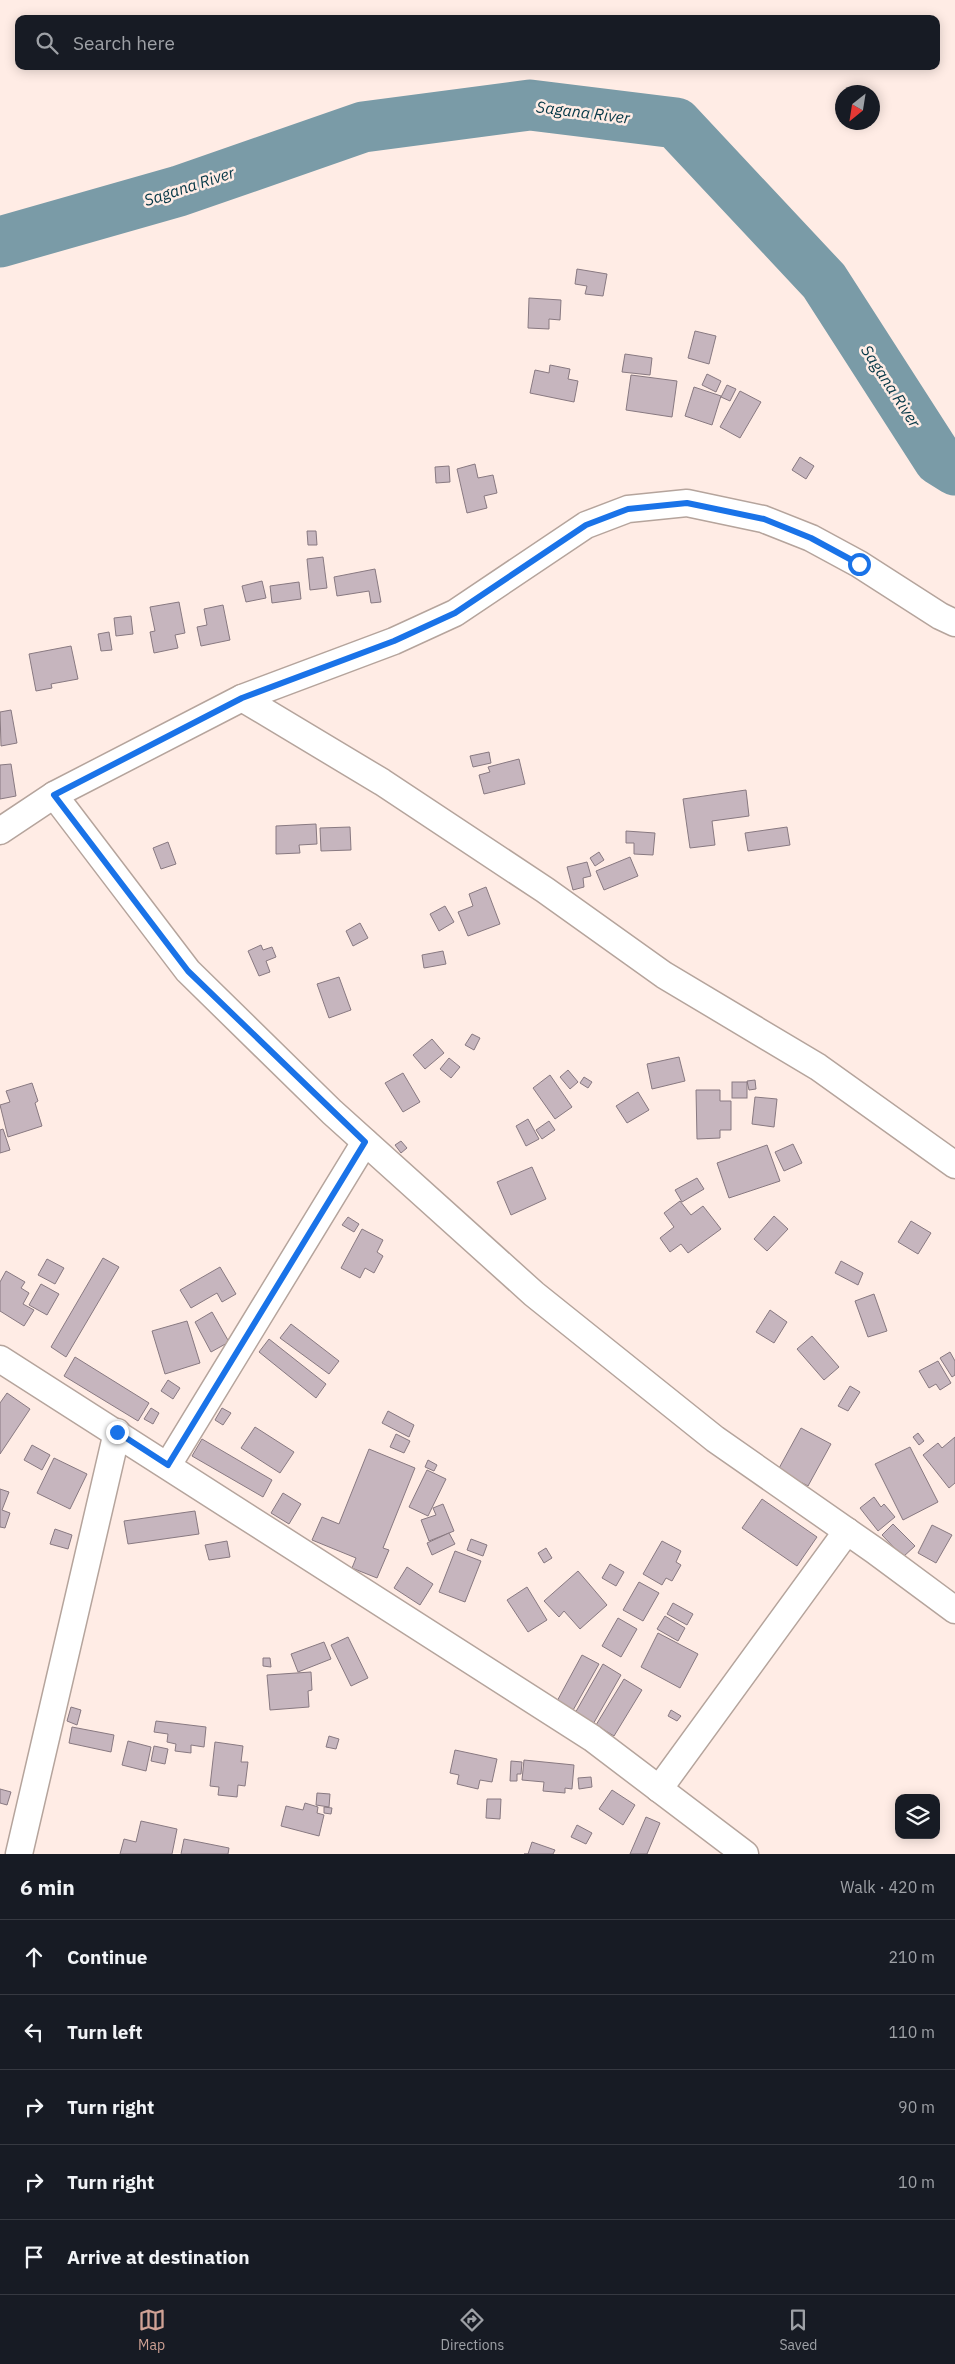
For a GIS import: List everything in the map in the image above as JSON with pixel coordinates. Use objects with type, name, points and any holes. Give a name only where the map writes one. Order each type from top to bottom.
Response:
[{"type":"street","points":[[0,831],[54,795],[242,698],[394,641],[455,613],[586,525],[628,509],[687,503],[764,519],[803,535],[859,564],[940,616],[955,623]]},
{"type":"street","points":[[242,698],[382,782],[545,890],[664,974],[818,1067],[955,1165]]},
{"type":"street","points":[[54,795],[188,971],[365,1142],[534,1294],[714,1439],[847,1531],[955,1610]]},
{"type":"street","points":[[168,1465],[365,1142]]},
{"type":"street","points":[[0,1359],[117,1432],[592,1738],[658,1790],[745,1854]]},
{"type":"street","points":[[19,1854],[117,1432]]},
{"type":"street","points":[[658,1790],[847,1531]]},
{"type":"building","points":[[577,269],[607,274],[603,296],[585,294],[587,286],[575,284]]},
{"type":"building","points":[[529,298],[561,300],[560,320],[549,319],[549,329],[528,328]]},
{"type":"building","points":[[695,331],[716,336],[709,364],[688,358]]},
{"type":"building","points":[[625,354],[652,358],[650,375],[622,372]]},
{"type":"building","points":[[550,365],[570,369],[568,379],[578,381],[574,402],[530,393],[535,370],[549,373]]},
{"type":"building","points":[[707,374],[721,381],[716,392],[702,385]]},
{"type":"building","points":[[631,375],[677,381],[672,417],[626,410]]},
{"type":"building","points":[[727,385],[736,389],[730,401],[721,397]]},
{"type":"building","points":[[694,387],[721,396],[712,425],[685,416]]},
{"type":"building","points":[[740,391],[761,402],[740,438],[720,427]]},
{"type":"building","points":[[800,457],[814,466],[806,479],[792,470]]},
{"type":"building","points":[[475,464],[478,478],[493,475],[497,493],[484,496],[487,508],[467,513],[457,469]]},
{"type":"building","points":[[449,466],[450,482],[436,483],[435,467]]},
{"type":"building","points":[[307,531],[316,531],[317,545],[308,545]]},
{"type":"building","points":[[323,557],[327,588],[310,590],[307,559]]},
{"type":"building","points":[[375,569],[381,602],[371,603],[369,591],[337,596],[334,577]]},
{"type":"building","points":[[262,581],[266,598],[246,602],[242,586]]},
{"type":"building","points":[[299,582],[301,599],[272,603],[270,586]]},
{"type":"building","points":[[179,602],[185,633],[175,635],[178,648],[154,653],[150,632],[155,631],[150,607]]},
{"type":"building","points":[[223,605],[230,640],[201,646],[197,627],[207,625],[204,609]]},
{"type":"building","points":[[131,616],[133,634],[116,636],[114,618]]},
{"type":"building","points":[[109,632],[112,650],[101,651],[98,634]]},
{"type":"building","points":[[71,646],[78,679],[51,684],[52,688],[36,691],[29,654]]},
{"type":"building","points":[[11,710],[17,743],[1,746],[0,712]]},
{"type":"building","points":[[489,752],[491,763],[473,767],[470,756]]},
{"type":"building","points":[[519,759],[525,784],[484,794],[479,775],[490,772],[488,767]]},
{"type":"building","points":[[11,764],[16,796],[0,799],[0,765]]},
{"type":"building","points":[[746,790],[749,816],[712,821],[715,845],[690,848],[683,799]]},
{"type":"building","points":[[316,824],[317,844],[299,845],[300,853],[276,854],[276,826]]},
{"type":"building","points":[[350,827],[351,850],[321,851],[320,828]]},
{"type":"building","points":[[787,827],[790,845],[748,851],[745,833]]},
{"type":"building","points":[[626,831],[655,833],[653,855],[634,854],[634,843],[626,843]]},
{"type":"building","points":[[168,842],[176,864],[161,869],[153,848]]},
{"type":"building","points":[[599,852],[604,860],[595,866],[590,858]]},
{"type":"building","points":[[630,857],[638,876],[604,890],[596,871]]},
{"type":"building","points":[[587,862],[591,876],[583,878],[584,887],[573,890],[567,867]]},
{"type":"building","points":[[486,887],[500,924],[468,936],[458,912],[473,906],[469,894]]},
{"type":"building","points":[[445,906],[454,922],[439,931],[430,914]]},
{"type":"building","points":[[360,923],[368,938],[353,946],[346,931]]},
{"type":"building","points":[[261,945],[263,950],[272,947],[276,957],[266,961],[270,972],[259,976],[248,951]]},
{"type":"building","points":[[443,951],[446,964],[424,968],[422,955]]},
{"type":"building","points":[[339,977],[351,1010],[329,1018],[317,984]]},
{"type":"building","points":[[472,1034],[480,1038],[474,1050],[465,1045]]},
{"type":"building","points":[[432,1039],[444,1053],[425,1069],[413,1055]]},
{"type":"building","points":[[679,1057],[685,1081],[652,1089],[647,1064]]},
{"type":"building","points":[[449,1058],[460,1067],[451,1078],[440,1069]]},
{"type":"building","points":[[568,1070],[578,1082],[570,1089],[560,1077]]},
{"type":"building","points":[[403,1073],[420,1102],[403,1112],[385,1083]]},
{"type":"building","points":[[550,1075],[572,1107],[555,1119],[533,1088]]},
{"type":"building","points":[[584,1077],[592,1082],[588,1088],[580,1083]]},
{"type":"building","points":[[755,1080],[756,1089],[749,1090],[747,1081]]},
{"type":"building","points":[[732,1082],[747,1082],[747,1098],[732,1098]]},
{"type":"building","points":[[32,1083],[38,1101],[35,1103],[42,1126],[8,1137],[0,1105],[10,1102],[6,1091]]},
{"type":"building","points":[[696,1090],[720,1090],[720,1101],[731,1101],[731,1130],[720,1130],[720,1138],[697,1139]]},
{"type":"building","points":[[638,1092],[649,1110],[627,1123],[616,1106]]},
{"type":"building","points":[[755,1097],[777,1099],[774,1127],[752,1124]]},
{"type":"building","points":[[528,1119],[539,1139],[526,1146],[516,1126]]},
{"type":"building","points":[[549,1121],[555,1130],[542,1139],[536,1130]]},
{"type":"building","points":[[3,1129],[10,1150],[0,1153],[0,1130]]},
{"type":"building","points":[[401,1141],[407,1148],[401,1153],[395,1145]]},
{"type":"building","points":[[793,1144],[802,1163],[784,1171],[775,1152]]},
{"type":"building","points":[[767,1145],[780,1181],[729,1198],[717,1163]]},
{"type":"building","points":[[532,1167],[546,1199],[511,1215],[497,1182]]},
{"type":"building","points":[[697,1178],[704,1189],[682,1202],[675,1190]]},
{"type":"building","points":[[680,1201],[691,1215],[703,1206],[721,1229],[688,1253],[681,1244],[670,1252],[660,1238],[674,1227],[664,1213]]},
{"type":"building","points":[[774,1216],[788,1229],[767,1251],[754,1239]]},
{"type":"building","points":[[348,1217],[359,1224],[354,1232],[342,1225]]},
{"type":"building","points":[[911,1221],[931,1233],[918,1254],[898,1242]]},
{"type":"building","points":[[362,1229],[383,1240],[377,1252],[383,1256],[374,1273],[365,1268],[360,1278],[341,1268]]},
{"type":"building","points":[[103,1258],[119,1267],[66,1357],[51,1347]]},
{"type":"building","points":[[47,1259],[64,1268],[55,1284],[38,1275]]},
{"type":"building","points":[[841,1261],[863,1273],[858,1285],[835,1273]]},
{"type":"building","points":[[220,1267],[236,1294],[222,1302],[217,1293],[191,1308],[180,1290]]},
{"type":"building","points":[[6,1271],[25,1282],[21,1288],[29,1293],[23,1304],[34,1310],[24,1326],[0,1311],[0,1282]]},
{"type":"building","points":[[41,1284],[59,1294],[47,1315],[29,1305]]},
{"type":"building","points":[[874,1294],[887,1331],[868,1337],[855,1301]]},
{"type":"building","points":[[770,1310],[787,1322],[774,1343],[756,1332]]},
{"type":"building","points":[[212,1312],[229,1342],[211,1352],[195,1322]]},
{"type":"building","points":[[187,1321],[200,1363],[165,1374],[152,1331]]},
{"type":"building","points":[[291,1324],[339,1361],[329,1374],[280,1338]]},
{"type":"building","points":[[812,1336],[839,1367],[824,1380],[797,1349]]},
{"type":"building","points":[[269,1339],[326,1384],[316,1398],[259,1352]]},
{"type":"building","points":[[950,1352],[955,1361],[955,1375],[952,1377],[940,1358]]},
{"type":"building","points":[[75,1357],[149,1403],[138,1421],[64,1376]]},
{"type":"building","points":[[938,1361],[951,1383],[940,1390],[936,1384],[929,1388],[919,1371]]},
{"type":"building","points":[[168,1380],[180,1388],[173,1399],[161,1391]]},
{"type":"building","points":[[850,1386],[860,1392],[848,1411],[838,1406]]},
{"type":"building","points":[[7,1393],[30,1409],[0,1454],[0,1403]]},
{"type":"building","points":[[151,1408],[159,1413],[153,1424],[144,1419]]},
{"type":"building","points":[[222,1408],[231,1413],[223,1425],[215,1420]]},
{"type":"building","points":[[388,1411],[414,1425],[409,1437],[382,1423]]},
{"type":"building","points":[[255,1427],[294,1452],[280,1473],[241,1448]]},
{"type":"building","points":[[801,1428],[831,1444],[808,1486],[778,1470]]},
{"type":"building","points":[[918,1433],[924,1441],[919,1445],[913,1437]]},
{"type":"building","points":[[396,1434],[410,1441],[404,1453],[390,1447]]},
{"type":"building","points":[[955,1437],[955,1483],[949,1488],[923,1455],[938,1443],[942,1448]]},
{"type":"building","points":[[202,1439],[272,1480],[263,1497],[192,1456]]},
{"type":"building","points":[[32,1445],[50,1455],[42,1470],[24,1460]]},
{"type":"building","points":[[910,1447],[938,1502],[903,1520],[875,1464]]},
{"type":"building","points":[[369,1449],[415,1468],[383,1548],[389,1550],[377,1578],[352,1568],[356,1558],[312,1540],[322,1517],[339,1524]]},
{"type":"building","points":[[54,1458],[87,1474],[70,1509],[37,1493]]},
{"type":"building","points":[[428,1460],[437,1465],[434,1471],[425,1467]]},
{"type":"building","points":[[427,1470],[446,1479],[428,1516],[409,1507]]},
{"type":"building","points":[[0,1489],[9,1492],[2,1510],[10,1513],[5,1528],[0,1527]]},
{"type":"building","points":[[283,1493],[301,1504],[289,1524],[271,1513]]},
{"type":"building","points":[[874,1497],[881,1507],[884,1504],[895,1517],[878,1531],[860,1508]]},
{"type":"building","points":[[762,1499],[817,1537],[797,1566],[742,1528]]},
{"type":"building","points":[[443,1504],[454,1531],[429,1541],[421,1520],[436,1515],[433,1508]]},
{"type":"building","points":[[195,1511],[199,1534],[128,1544],[124,1521]]},
{"type":"building","points":[[893,1524],[915,1546],[903,1557],[882,1535]]},
{"type":"building","points":[[932,1525],[952,1535],[936,1563],[918,1553]]},
{"type":"building","points":[[55,1529],[72,1535],[68,1549],[50,1544]]},
{"type":"building","points":[[449,1533],[455,1544],[432,1555],[427,1543]]},
{"type":"building","points":[[471,1539],[487,1545],[483,1556],[467,1550]]},
{"type":"building","points":[[227,1541],[230,1557],[209,1560],[205,1545]]},
{"type":"building","points":[[662,1541],[681,1551],[676,1562],[681,1565],[672,1581],[666,1578],[662,1585],[643,1574]]},
{"type":"building","points":[[546,1548],[552,1558],[544,1563],[538,1553]]},
{"type":"building","points":[[455,1551],[481,1561],[465,1602],[439,1592]]},
{"type":"building","points":[[610,1564],[624,1572],[616,1586],[602,1578]]},
{"type":"building","points":[[407,1567],[433,1584],[420,1605],[394,1588]]},
{"type":"building","points":[[578,1571],[607,1605],[580,1629],[564,1611],[559,1617],[544,1601]]},
{"type":"building","points":[[639,1582],[659,1593],[643,1621],[623,1610]]},
{"type":"building","points":[[527,1587],[547,1620],[528,1632],[507,1600]]},
{"type":"building","points":[[673,1603],[693,1614],[687,1625],[667,1614]]},
{"type":"building","points":[[665,1616],[685,1628],[678,1641],[657,1629]]},
{"type":"building","points":[[618,1618],[637,1629],[621,1657],[602,1646]]},
{"type":"building","points":[[658,1633],[698,1654],[680,1688],[641,1667]]},
{"type":"building","points":[[348,1637],[368,1678],[351,1686],[331,1645]]},
{"type":"building","points":[[324,1642],[331,1659],[298,1672],[291,1654]]},
{"type":"building","points":[[582,1655],[599,1664],[572,1712],[556,1703]]},
{"type":"building","points":[[263,1658],[270,1658],[271,1667],[263,1666]]},
{"type":"building","points":[[603,1664],[621,1675],[592,1726],[574,1715]]},
{"type":"building","points":[[311,1672],[312,1690],[308,1691],[309,1707],[270,1710],[267,1675]]},
{"type":"building","points":[[624,1679],[642,1690],[614,1736],[596,1725]]},
{"type":"building","points":[[71,1707],[81,1710],[77,1725],[67,1721]]},
{"type":"building","points":[[671,1710],[681,1716],[677,1721],[668,1716]]},
{"type":"building","points":[[156,1721],[206,1727],[204,1747],[191,1745],[191,1753],[175,1751],[176,1744],[167,1742],[168,1734],[154,1732]]},
{"type":"building","points":[[72,1727],[114,1735],[111,1752],[69,1743]]},
{"type":"building","points":[[329,1736],[339,1739],[336,1749],[326,1747]]},
{"type":"building","points":[[128,1741],[151,1747],[146,1771],[122,1765]]},
{"type":"building","points":[[215,1742],[243,1746],[241,1762],[248,1762],[245,1786],[238,1785],[237,1797],[218,1795],[219,1787],[210,1786]]},
{"type":"building","points":[[154,1746],[168,1749],[165,1764],[151,1761]]},
{"type":"building","points":[[455,1750],[497,1759],[492,1782],[480,1780],[478,1789],[457,1784],[459,1775],[450,1773]]},
{"type":"building","points":[[524,1760],[574,1765],[572,1789],[565,1788],[565,1793],[543,1791],[544,1782],[522,1780]]},
{"type":"building","points":[[511,1761],[522,1762],[521,1774],[517,1774],[517,1781],[510,1781]]},
{"type":"building","points":[[591,1777],[592,1787],[579,1789],[578,1778]]},
{"type":"building","points":[[0,1789],[11,1792],[7,1805],[0,1803]]},
{"type":"building","points":[[612,1790],[635,1805],[623,1825],[599,1809]]},
{"type":"building","points":[[317,1793],[330,1794],[329,1807],[316,1805]]},
{"type":"building","points":[[487,1799],[501,1799],[500,1819],[486,1818]]},
{"type":"building","points":[[305,1803],[318,1807],[317,1813],[324,1815],[319,1836],[281,1826],[286,1806],[303,1810]]},
{"type":"building","points":[[324,1807],[332,1808],[331,1814],[324,1813]]},
{"type":"building","points":[[646,1817],[660,1823],[647,1854],[630,1854]]},
{"type":"building","points":[[141,1821],[177,1829],[172,1854],[120,1854],[124,1839],[136,1842]]},
{"type":"building","points":[[577,1825],[592,1833],[586,1844],[571,1837]]},
{"type":"building","points":[[184,1839],[229,1848],[228,1854],[181,1854]]},
{"type":"building","points":[[532,1842],[555,1850],[553,1854],[528,1854]]},
{"type":"waterway","name":"Sagana River","points":[[0,242],[179,191],[363,127],[530,105],[676,123],[824,281],[939,460],[955,470]]},
{"type":"route","points":[[117,1432],[168,1465],[365,1142],[188,971],[54,795],[242,698],[394,641],[455,613],[504,582],[549,548],[586,525],[628,509],[687,503],[764,519],[811,538],[859,564]]}]
